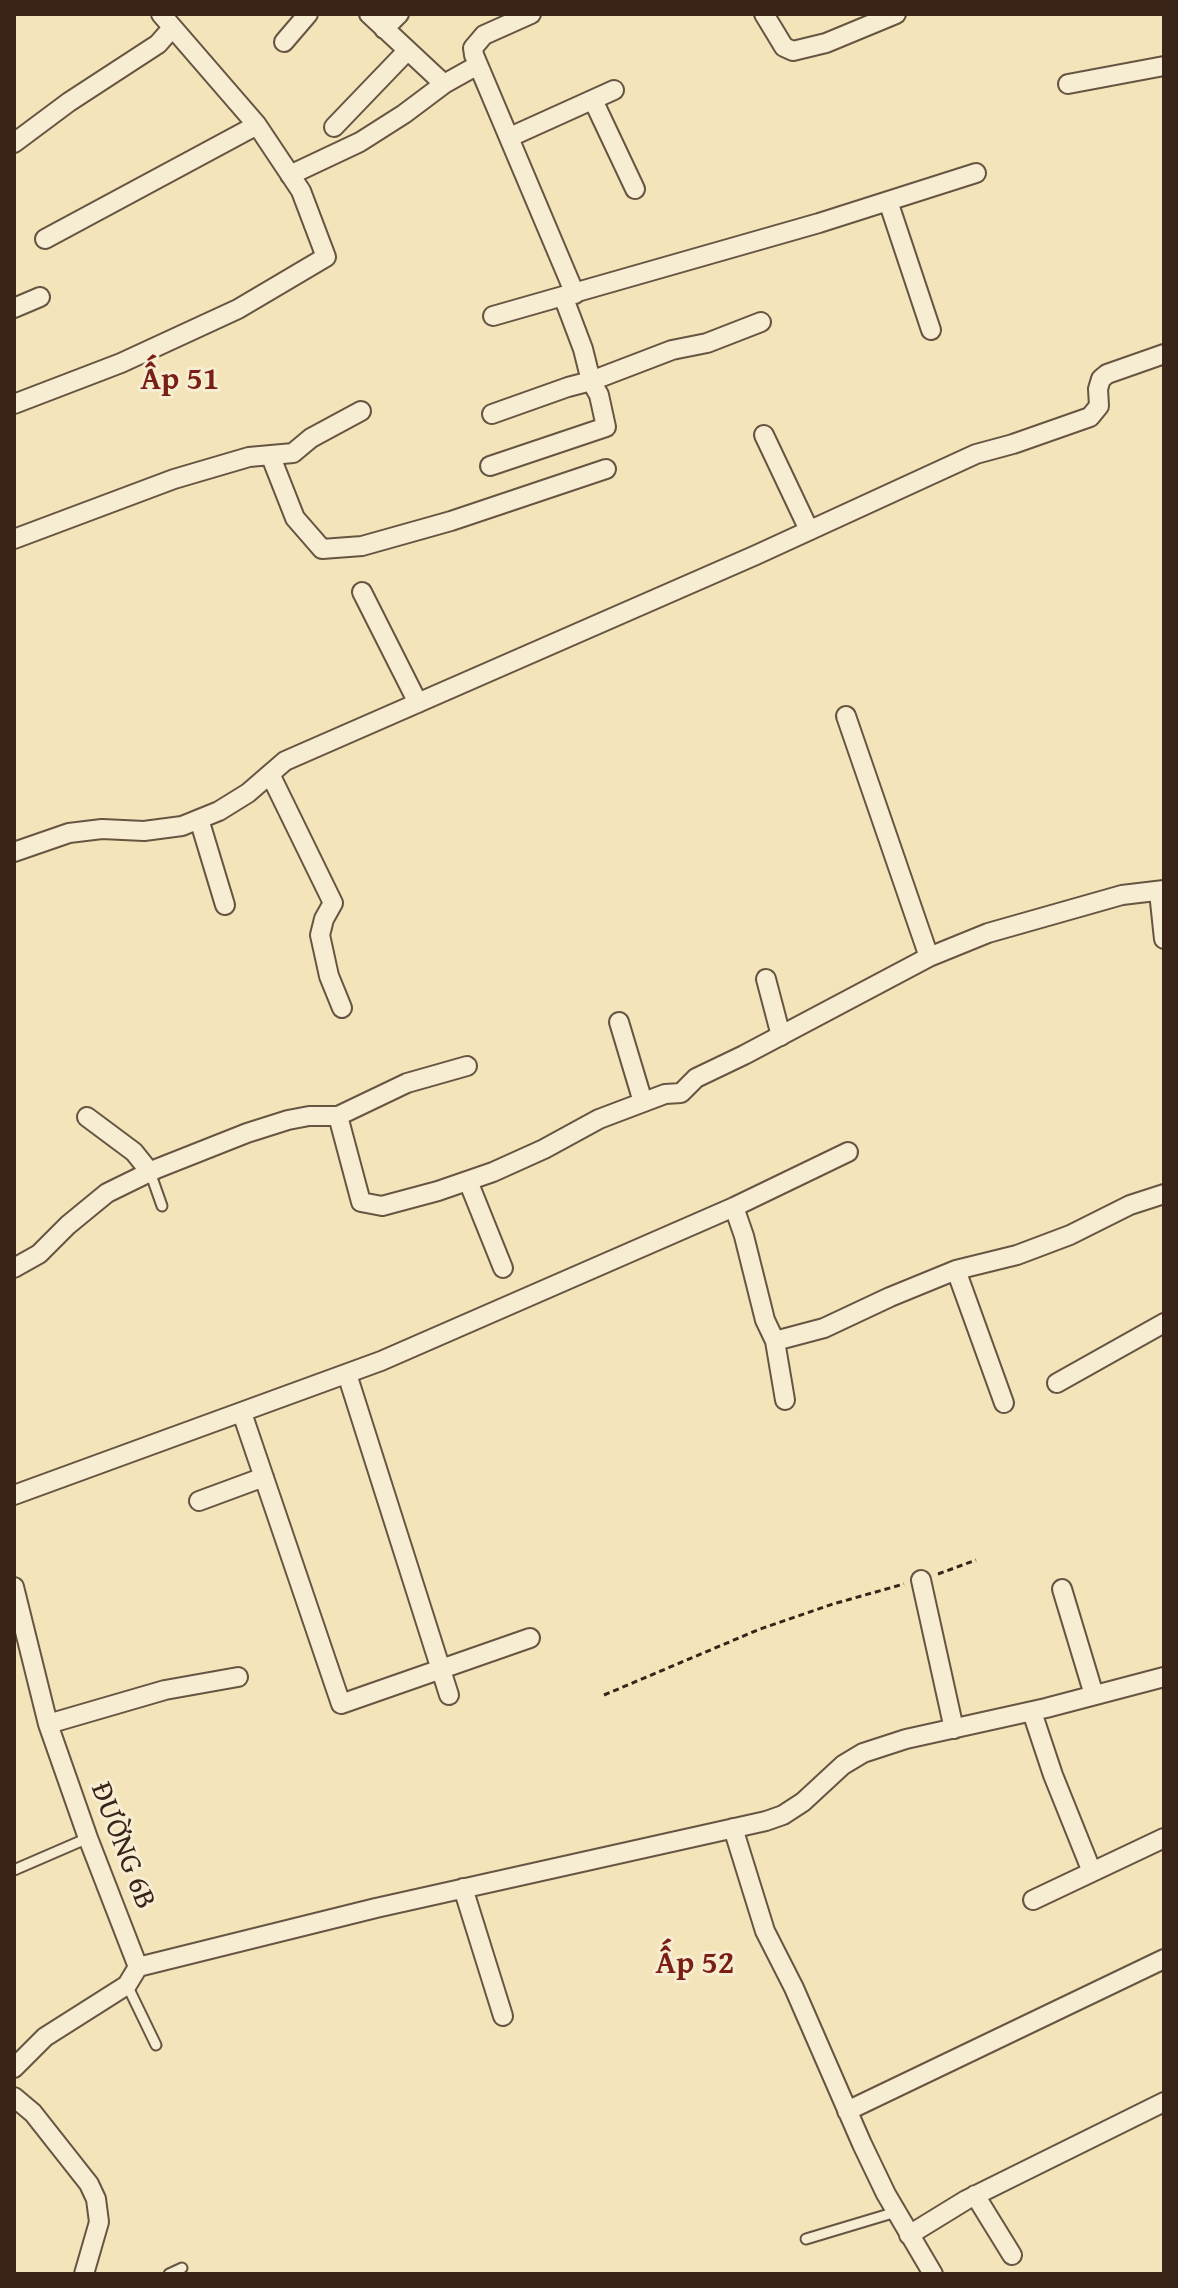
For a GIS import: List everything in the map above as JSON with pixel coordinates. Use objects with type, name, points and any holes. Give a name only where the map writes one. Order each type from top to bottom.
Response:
[{"type":"street","points":[[284,42],[308,14]]},
{"type":"street","points":[[369,14],[444,84]]},
{"type":"street","points":[[384,29],[399,14]]},
{"type":"street","points":[[490,466],[606,427],[569,295],[473,48],[484,35],[531,14]]},
{"type":"street","points":[[764,14],[784,47],[793,51],[826,43],[896,14]]},
{"type":"street","points":[[14,143],[69,102],[158,44],[167,21],[257,125],[301,191],[326,257],[238,309],[121,363],[14,404]]},
{"type":"street","points":[[334,127],[407,51]]},
{"type":"street","points":[[290,175],[360,142],[444,84],[478,65]]},
{"type":"street","points":[[1068,84],[1164,66]]},
{"type":"street","points":[[510,137],[614,90]]},
{"type":"street","points":[[593,100],[635,189]]},
{"type":"street","points":[[45,239],[257,125]]},
{"type":"street","points":[[493,316],[976,173]]},
{"type":"street","points":[[888,201],[931,330]]},
{"type":"street","points":[[14,308],[40,297]]},
{"type":"street","points":[[492,414],[761,322]]},
{"type":"street","points":[[14,852],[69,833],[102,829],[144,831],[182,826],[199,819],[248,793],[285,761],[976,454],[1090,417],[1099,406],[1101,379],[1116,370],[1164,354]]},
{"type":"street","points":[[14,539],[174,479],[249,457],[293,453],[311,438],[361,411]]},
{"type":"street","points":[[764,435],[809,530]]},
{"type":"street","points":[[271,457],[295,518],[322,549],[362,546],[436,526],[606,469]]},
{"type":"street","points":[[362,592],[418,703]]},
{"type":"street","points":[[846,716],[929,957]]},
{"type":"street","points":[[270,774],[333,903],[320,935],[329,976],[342,1008]]},
{"type":"street","points":[[199,819],[225,905]]},
{"type":"street","points":[[338,1116],[361,1202],[382,1206],[468,1181],[544,1149],[599,1119],[665,1094],[681,1093],[696,1078],[929,957],[988,933],[1122,895],[1162,891],[1164,939]]},
{"type":"street","points":[[766,979],[781,1036]]},
{"type":"street","points":[[619,1022],[643,1102]]},
{"type":"street","points":[[14,1268],[39,1254],[107,1193],[150,1172],[288,1120],[338,1116],[407,1083],[467,1066]]},
{"type":"street","points":[[87,1117],[134,1152],[150,1172]]},
{"type":"street","points":[[14,1495],[347,1374],[734,1207],[848,1152]]},
{"type":"street","points":[[468,1181],[503,1268]]},
{"type":"street","points":[[775,1341],[824,1328],[956,1270],[1017,1255],[1070,1235],[1130,1205],[1164,1194]]},
{"type":"street","points":[[734,1207],[765,1320],[775,1341],[785,1400]]},
{"type":"street","points":[[956,1270],[1004,1403]]},
{"type":"street","points":[[1057,1383],[1164,1323]]},
{"type":"street","points":[[347,1374],[438,1669],[449,1695]]},
{"type":"street","points":[[242,1413],[341,1704],[530,1638]]},
{"type":"street","points":[[199,1501],[264,1477]]},
{"type":"street","points":[[921,1580],[954,1729]]},
{"type":"street","name":"ĐƯỜNG 6B","points":[[14,1587],[48,1724],[138,1967]]},
{"type":"street","points":[[1062,1589],[1094,1695]]},
{"type":"street","points":[[48,1724],[165,1690],[238,1677]]},
{"type":"street","points":[[14,2068],[45,2037],[127,1985],[138,1967],[243,1939],[783,1815],[803,1802],[843,1765],[863,1753],[1164,1677]]},
{"type":"street","points":[[1032,1712],[1053,1775],[1092,1872]]},
{"type":"street","points":[[733,1828],[765,1931],[896,2212],[933,2274]]},
{"type":"street","points":[[1033,1900],[1164,1838]]},
{"type":"street","points":[[463,1888],[503,2016]]},
{"type":"street","points":[[847,2111],[1164,1959]]},
{"type":"street","points":[[14,2097],[33,2113],[89,2184],[96,2199],[99,2222],[84,2274]]},
{"type":"street","points":[[909,2235],[975,2195],[1164,2102]]},
{"type":"street","points":[[975,2195],[1012,2255]]},
{"type":"lane","points":[[150,1172],[162,1206]]},
{"type":"lane","points":[[14,1870],[88,1838]]},
{"type":"lane","points":[[127,1985],[156,2045]]},
{"type":"lane","points":[[806,2239],[896,2212]]},
{"type":"lane","points":[[169,2274],[182,2268]]},
{"type":"path","points":[[604,1695],[760,1629],[976,1560]]},
{"type":"district","name":"Ấp 51","points":[[180,381]]},
{"type":"district","name":"Ấp 52","points":[[695,1965]]}]
